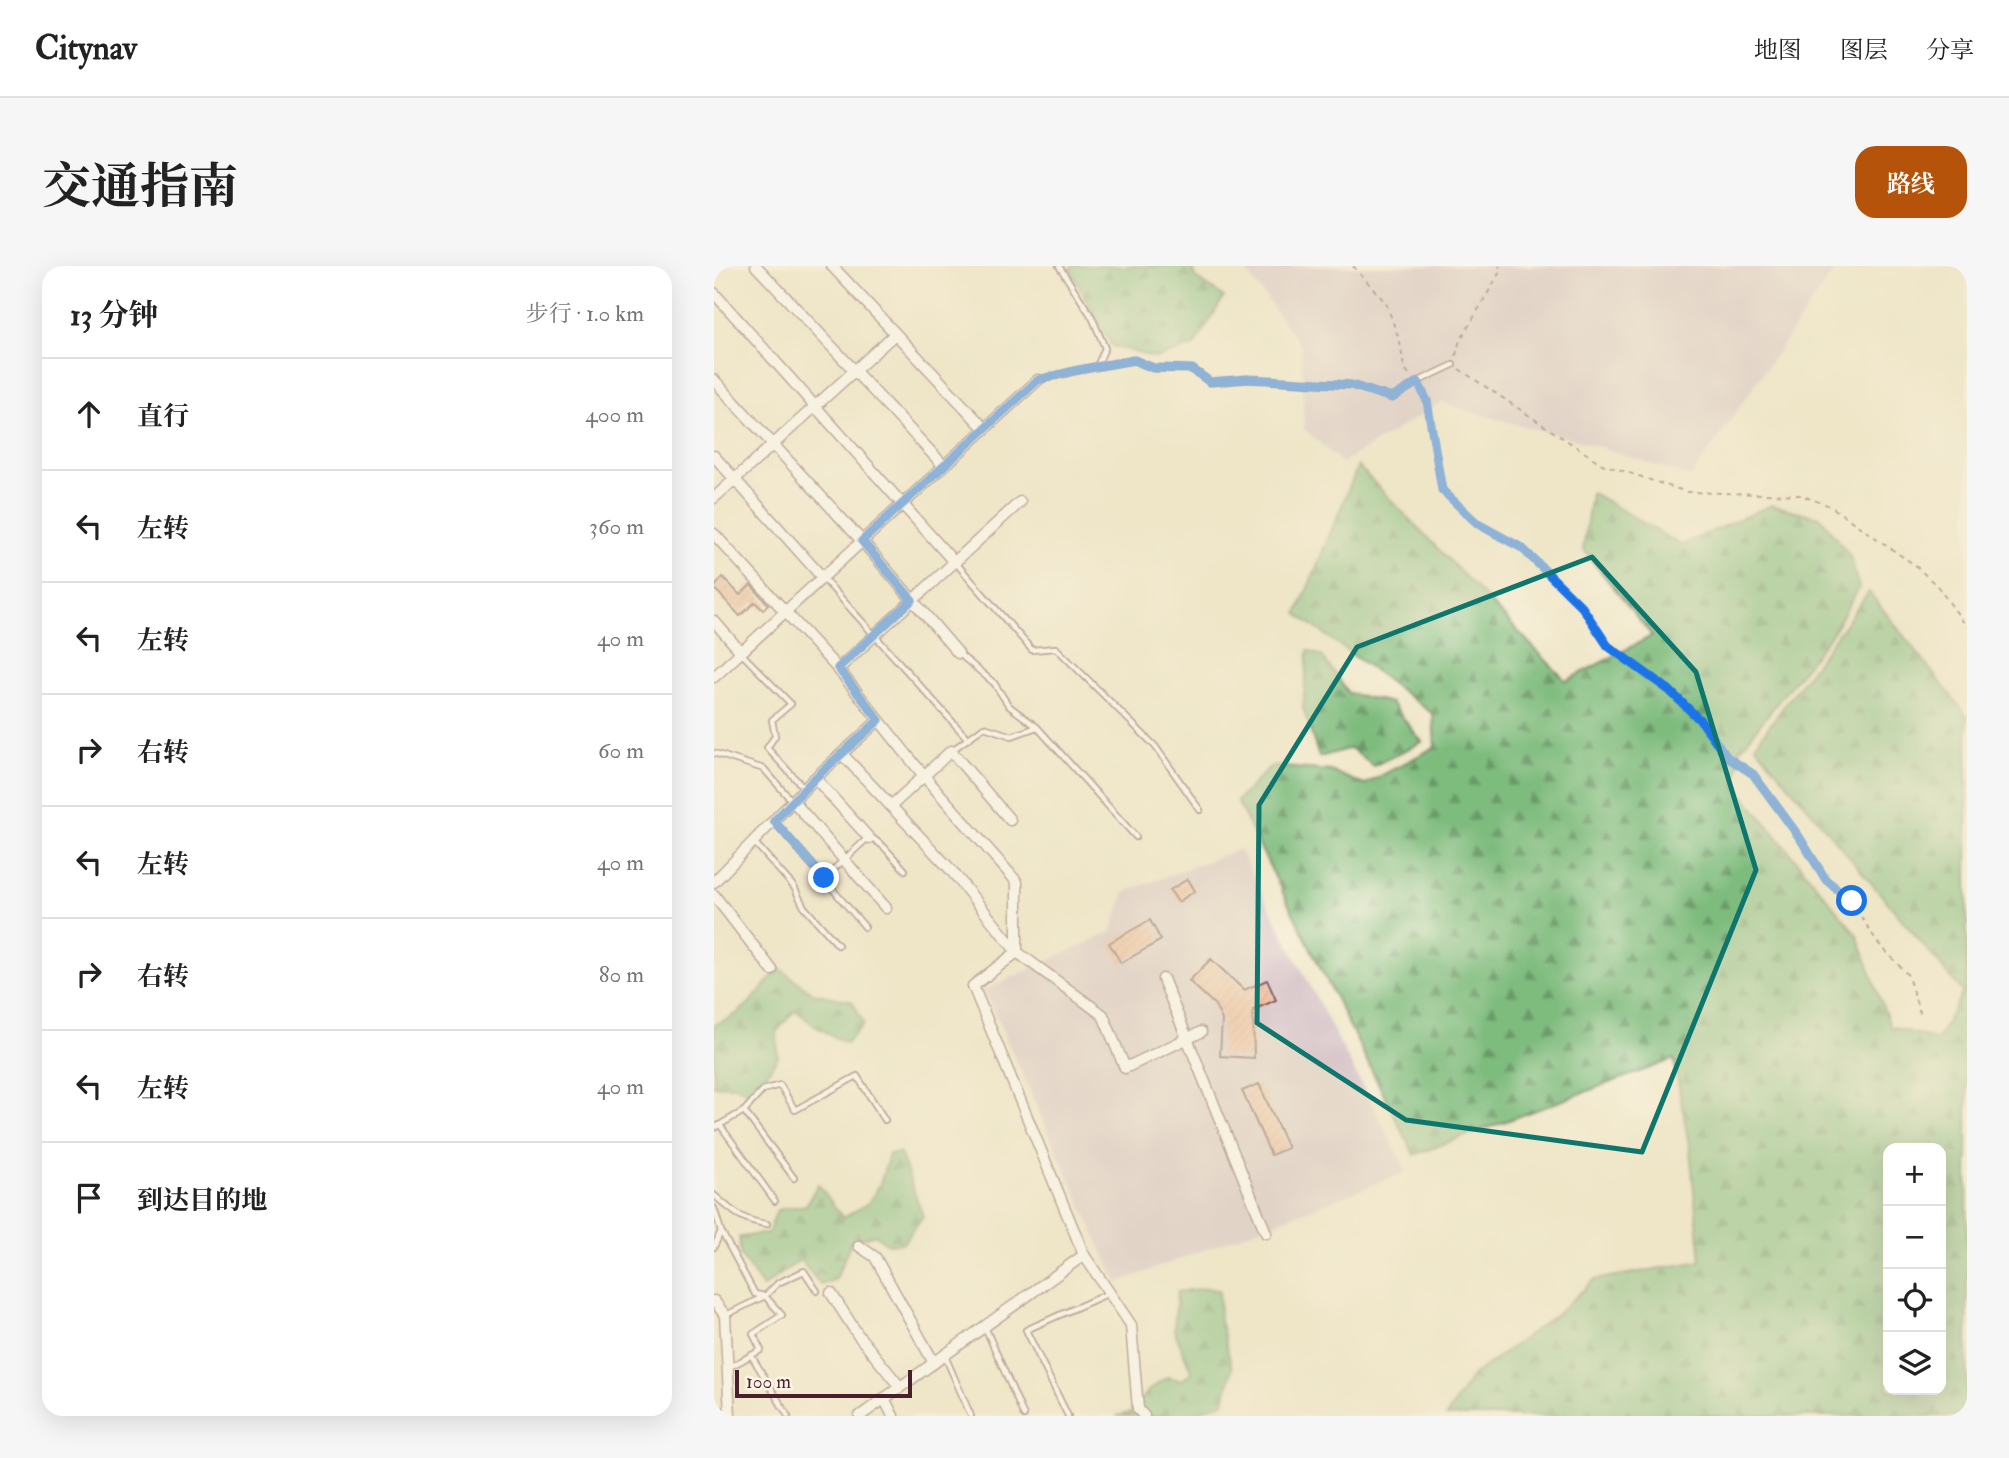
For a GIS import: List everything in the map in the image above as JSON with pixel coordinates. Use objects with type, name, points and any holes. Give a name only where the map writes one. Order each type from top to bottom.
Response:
[{"type":"street","points":[[756,266],[944,466]]},
{"type":"street","points":[[832,266],[985,429]]},
{"type":"street","points":[[714,293],[954,562]]},
{"type":"street","points":[[714,498],[895,334]]},
{"type":"street","points":[[714,380],[862,541],[958,653]]},
{"type":"street","points":[[714,677],[1038,380]]},
{"type":"street","points":[[714,456],[822,577]]},
{"type":"street","points":[[838,668],[1020,502]]},
{"type":"street","points":[[714,534],[838,668],[924,776],[1017,882],[1017,952]]},
{"type":"street","points":[[714,621],[741,652]]},
{"type":"street","points":[[714,882],[815,778],[879,720]]},
{"type":"street","points":[[891,806],[951,751],[1010,820]]},
{"type":"street","points":[[842,754],[951,870],[1017,952],[1102,1015],[1125,1068],[1201,1032]]},
{"type":"street","points":[[815,778],[869,838]]},
{"type":"street","points":[[793,801],[886,908]]},
{"type":"street","points":[[714,895],[772,970]]},
{"type":"street","points":[[1017,952],[973,986],[1084,1255],[1131,1325],[1138,1409],[1144,1416]]},
{"type":"street","points":[[1163,979],[1266,1233]]},
{"type":"street","points":[[859,1246],[874,1257],[934,1363]]},
{"type":"street","points":[[860,1416],[1084,1255]]},
{"type":"street","points":[[831,1293],[858,1335],[900,1387]]},
{"type":"street","points":[[714,1301],[725,1315],[730,1416]]},
{"type":"street","points":[[884,1398],[893,1416]]},
{"type":"lane","points":[[1059,266],[1092,317],[1105,348],[1097,366]]},
{"type":"lane","points":[[1038,380],[1134,360],[1153,368],[1192,369],[1210,382],[1248,379],[1351,385],[1392,398],[1454,365]]},
{"type":"lane","points":[[954,562],[1032,650],[1056,648],[1155,746],[1200,810]]},
{"type":"lane","points":[[822,577],[968,739]]},
{"type":"lane","points":[[741,652],[790,704],[772,720],[775,736],[767,748],[804,789]]},
{"type":"lane","points":[[958,653],[995,683],[1009,706],[1037,727],[1136,836]]},
{"type":"lane","points":[[951,751],[984,727],[1012,736],[1037,727]]},
{"type":"lane","points":[[714,753],[764,769],[793,801]]},
{"type":"lane","points":[[774,821],[865,926]]},
{"type":"lane","points":[[824,878],[870,836],[905,870]]},
{"type":"lane","points":[[754,842],[794,887],[804,907],[838,945]]},
{"type":"lane","points":[[714,1128],[744,1111],[763,1090],[780,1085],[795,1110],[857,1076],[885,1119]]},
{"type":"lane","points":[[744,1111],[794,1178]]},
{"type":"lane","points":[[720,1125],[775,1200]]},
{"type":"lane","points":[[714,1195],[750,1222],[767,1224]]},
{"type":"lane","points":[[714,1208],[721,1231],[755,1294],[765,1296],[782,1315],[753,1334],[761,1350],[727,1368]]},
{"type":"lane","points":[[714,1247],[721,1231]]},
{"type":"lane","points":[[725,1315],[765,1296],[779,1283],[803,1271],[817,1292]]},
{"type":"lane","points":[[1068,1416],[1026,1330],[1110,1293]]},
{"type":"lane","points":[[984,1326],[1024,1416]]},
{"type":"lane","points":[[751,1355],[788,1416]]},
{"type":"lane","points":[[944,1355],[971,1416]]},
{"type":"path","points":[[1353,266],[1386,303],[1400,342],[1404,368],[1418,382],[1427,401],[1442,490],[1478,524],[1522,548],[1582,607],[1608,646],[1669,690],[1702,722],[1727,757],[1753,774],[1800,838],[1826,880],[1852,901],[1878,943],[1907,974],[1921,1016]]},
{"type":"path","points":[[1499,266],[1501,270],[1459,342],[1454,365],[1602,464],[1687,492],[1800,495],[1830,506],[1916,566],[1938,587],[1967,627]]},
{"type":"highlighted area","points":[[1592,557],[1696,672],[1756,870],[1642,1152],[1406,1120],[1257,1023],[1259,805],[1357,647]]},
{"type":"shaded area","points":[[1242,266],[1837,266],[1691,477],[1591,444],[1442,402],[1342,463],[1304,429],[1301,345]]},
{"type":"shaded area","points":[[1239,849],[1407,1172],[1117,1283],[984,990],[1111,932],[1125,892]]},
{"type":"green space","points":[[1191,266],[1196,278],[1224,297],[1194,346],[1157,358],[1112,346],[1069,268]]},
{"type":"green space","points":[[1358,466],[1566,681],[1652,636],[1583,549],[1591,492],[1681,545],[1771,505],[1820,517],[1850,556],[1859,588],[1833,632],[1740,750],[1736,786],[1857,935],[1890,1026],[1937,1040],[1963,992],[1755,745],[1869,592],[1967,716],[1967,1416],[1446,1416],[1473,1375],[1556,1315],[1594,1280],[1701,1261],[1690,1151],[1674,1059],[1414,1155],[1237,801],[1271,766],[1331,771],[1364,785],[1435,747],[1433,714],[1297,614]]},
{"type":"green space","points":[[1308,650],[1322,656],[1348,693],[1391,703],[1422,742],[1373,766],[1351,748],[1319,757],[1303,708]]},
{"type":"green space","points":[[779,968],[813,993],[852,1001],[864,1024],[846,1043],[818,1028],[795,1010],[777,1031],[778,1057],[749,1092],[734,1086],[714,1086],[714,1024],[734,1016]]},
{"type":"green space","points":[[900,1153],[923,1216],[903,1243],[887,1244],[875,1234],[851,1242],[836,1279],[821,1285],[800,1260],[763,1287],[740,1255],[739,1237],[768,1233],[777,1210],[806,1205],[818,1184],[843,1218],[868,1203],[880,1184],[889,1154]]},
{"type":"green space","points":[[1205,1288],[1219,1290],[1220,1320],[1232,1368],[1224,1402],[1185,1416],[1116,1416],[1130,1413],[1149,1390],[1167,1377],[1181,1380],[1192,1373],[1174,1330],[1177,1292]]},
{"type":"building","points":[[723,577],[740,595],[751,585],[768,604],[763,610],[755,602],[740,616],[714,588]]},
{"type":"building","points":[[1188,879],[1195,891],[1178,902],[1170,890]]},
{"type":"building","points":[[1150,920],[1161,940],[1121,963],[1109,943]]},
{"type":"building","points":[[1211,959],[1244,990],[1267,980],[1276,1000],[1253,1010],[1254,1058],[1220,1056],[1222,1020],[1215,1005],[1189,981]]},
{"type":"building","points":[[1259,1084],[1288,1148],[1271,1155],[1242,1091]]},
{"type":"route","points":[[824,878],[774,821],[815,778],[879,720],[838,668],[912,600],[862,541],[1038,380],[1134,360],[1153,368],[1192,369],[1210,382],[1248,379],[1351,385],[1392,398],[1418,382],[1427,401],[1442,490],[1478,524],[1522,548],[1582,607],[1608,646],[1669,690],[1702,722],[1727,757],[1753,774],[1800,838],[1826,880],[1852,901]]}]
